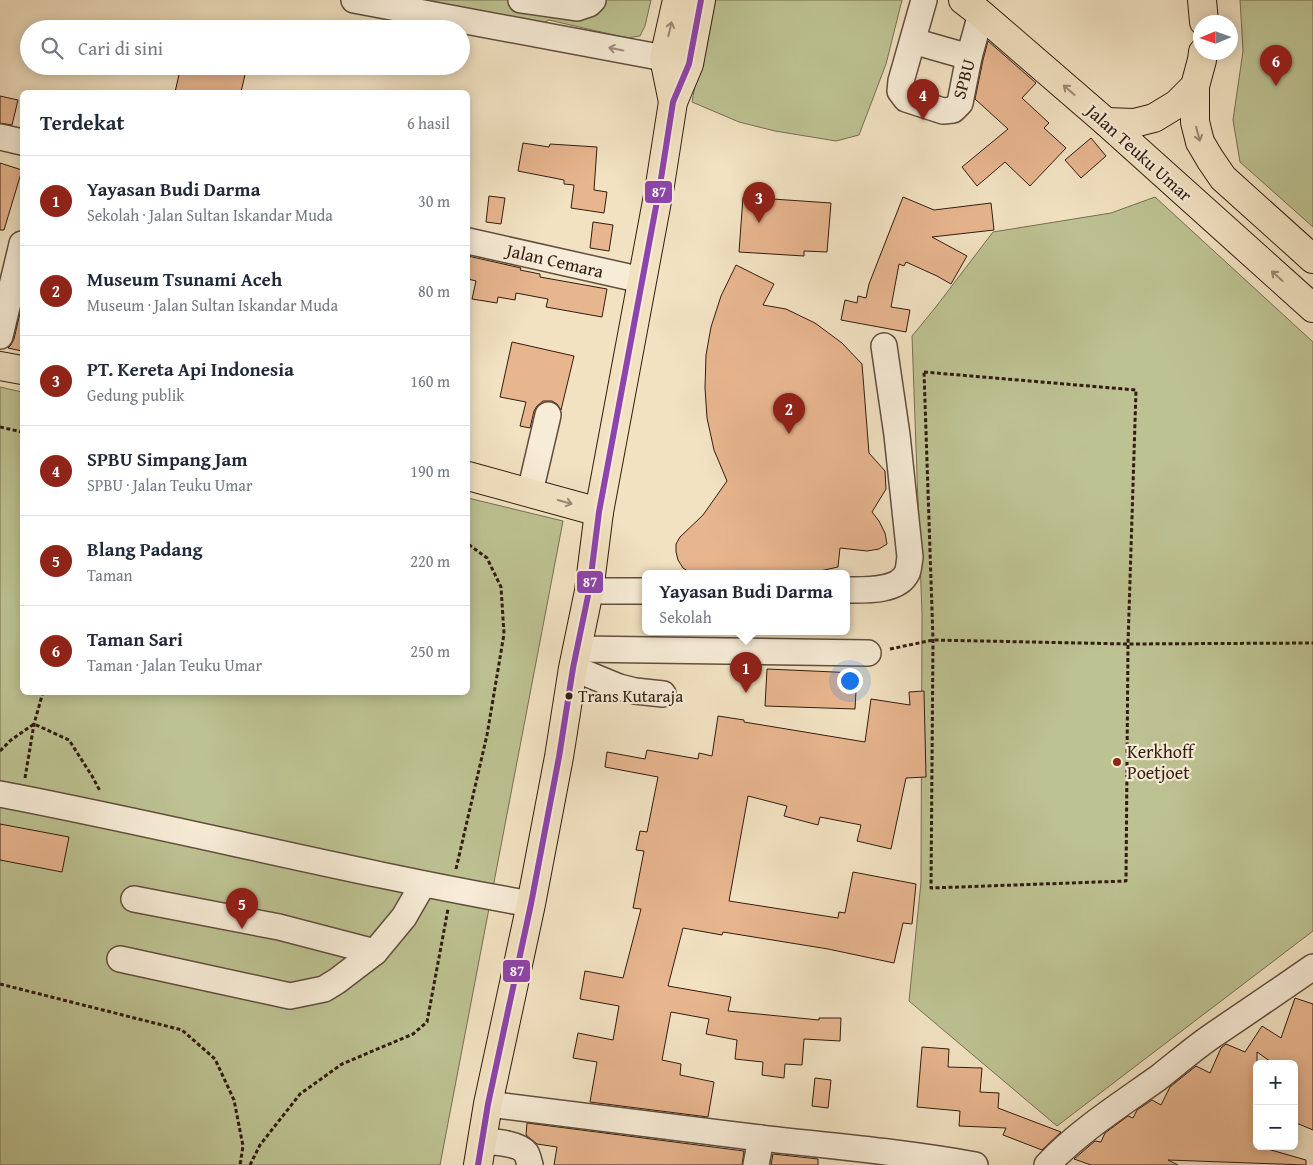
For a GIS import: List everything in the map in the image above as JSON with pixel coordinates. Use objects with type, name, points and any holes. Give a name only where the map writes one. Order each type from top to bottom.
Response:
[{"type":"highway","points":[[480,1153],[488,1104],[531,904],[559,757],[575,658],[589,591],[599,512],[673,102],[677,0]]},
{"type":"highway","points":[[676,61],[701,0]]},
{"type":"highway","points":[[1202,0],[1203,15]]},
{"type":"highway","name":"Jalan Teuku Umar","points":[[972,7],[1106,122],[1313,308]]},
{"type":"highway","points":[[1202,60],[1195,86],[1195,122],[1200,142],[1223,178],[1313,259]]},
{"type":"highway","points":[[1106,122],[1134,124],[1154,118],[1177,104],[1195,86]]},
{"type":"highway","points":[[0,366],[20,370]]},
{"type":"highway","points":[[470,477],[599,512]]},
{"type":"street","points":[[354,0],[465,10],[676,61]]},
{"type":"street","points":[[521,0],[577,8],[589,4],[593,0]]},
{"type":"street","name":"SPBU","points":[[924,0],[901,81],[900,91],[906,99],[943,111],[953,110],[960,103],[969,58],[972,7]]},
{"type":"street","points":[[913,41],[969,58]]},
{"type":"street","points":[[0,137],[20,142]]},
{"type":"street","name":"Jalan Cemara","points":[[470,241],[642,280]]},
{"type":"street","points":[[0,336],[20,252]]},
{"type":"street","points":[[850,590],[884,588],[900,582],[907,573],[910,557],[897,435],[884,346]]},
{"type":"street","points":[[530,492],[548,415]]},
{"type":"street","points":[[589,591],[642,591]]},
{"type":"street","points":[[575,658],[868,653]]},
{"type":"street","points":[[575,658],[619,687],[663,694]]},
{"type":"street","points":[[11,796],[424,884],[531,904]]},
{"type":"street","points":[[120,959],[290,996],[324,989],[375,952],[404,916],[424,884]]},
{"type":"street","points":[[134,900],[279,927],[375,952]]},
{"type":"street","points":[[1047,1165],[1060,1151],[1116,1107],[1211,1037],[1270,998],[1313,966]]},
{"type":"street","points":[[488,1104],[761,1138],[814,1154],[944,1160],[975,1165]]},
{"type":"street","points":[[756,1165],[761,1138]]},
{"type":"street","points":[[480,1153],[506,1144],[520,1148],[527,1153],[530,1165]]},
{"type":"path","points":[[924,372],[1136,390],[1128,644],[1126,881],[931,888],[932,640],[924,372]]},
{"type":"path","points":[[0,427],[20,432]]},
{"type":"path","points":[[868,653],[932,640],[1128,644],[1313,643]]},
{"type":"path","points":[[11,796],[42,695]]},
{"type":"path","points":[[0,751],[11,740],[34,724]]},
{"type":"path","points":[[34,724],[69,740],[92,776],[112,817]]},
{"type":"path","points":[[0,984],[182,1030],[214,1059],[234,1100],[243,1146],[240,1165]]},
{"type":"green space","points":[[372,0],[651,0],[645,26],[640,36],[627,38],[549,20],[528,31]]},
{"type":"green space","points":[[711,0],[902,0],[886,64],[859,135],[836,141],[775,131],[739,122],[692,102]]},
{"type":"green space","points":[[1240,0],[1313,0],[1313,227],[1240,162],[1233,120],[1243,51]]},
{"type":"green space","name":"Kerkhoff Poetjoet","points":[[1155,197],[1313,342],[1313,931],[1057,1126],[909,1001],[921,882],[922,614],[912,336],[993,232],[1111,213]]},
{"type":"green space","points":[[0,387],[20,392],[20,695],[470,695],[470,498],[563,521],[440,1165],[0,1165]]},
{"type":"building","points":[[988,41],[1036,83],[1022,98],[1049,123],[1044,128],[1066,148],[1030,186],[1005,162],[977,186],[962,167],[1008,129],[975,99]]},
{"type":"building","points":[[179,75],[245,75],[241,90],[175,90]]},
{"type":"building","points":[[0,96],[18,100],[12,125],[0,123]]},
{"type":"building","points":[[1091,138],[1106,156],[1081,178],[1065,160]]},
{"type":"building","points":[[523,143],[549,147],[550,144],[597,147],[594,190],[607,192],[604,213],[571,208],[574,185],[564,184],[564,180],[518,171]]},
{"type":"building","points":[[0,163],[20,169],[20,177],[4,230],[0,230]]},
{"type":"building","points":[[489,196],[505,198],[501,224],[486,222]]},
{"type":"building","points":[[743,197],[831,203],[827,252],[804,251],[804,256],[739,252]]},
{"type":"building","points":[[903,197],[934,210],[991,203],[994,230],[932,237],[967,256],[951,284],[906,262],[904,266],[899,264],[891,307],[910,310],[906,332],[841,320],[845,300],[857,303],[858,296],[866,298],[869,284]]},
{"type":"building","points":[[593,222],[613,225],[609,251],[590,248]]},
{"type":"building","points":[[470,256],[521,268],[520,270],[540,274],[540,277],[607,289],[602,317],[546,307],[548,299],[516,293],[515,300],[498,297],[497,303],[472,299],[476,281],[470,280]]},
{"type":"building","points":[[736,265],[774,284],[763,305],[786,309],[815,323],[842,343],[862,364],[869,453],[885,471],[886,489],[872,512],[885,533],[887,544],[879,549],[867,551],[840,548],[838,567],[824,570],[686,570],[683,568],[678,560],[676,544],[680,537],[703,515],[727,481],[714,450],[707,418],[705,388],[706,355],[711,327],[721,296]]},
{"type":"building","points":[[20,313],[20,351],[8,348],[14,339]]},
{"type":"building","points":[[512,342],[574,356],[561,410],[552,401],[543,401],[534,411],[530,428],[520,426],[526,402],[500,397]]},
{"type":"building","points":[[767,669],[857,673],[855,709],[765,706]]},
{"type":"building","points":[[924,691],[926,777],[906,778],[891,849],[857,841],[861,825],[820,817],[818,825],[784,816],[787,806],[748,796],[729,901],[838,918],[839,912],[845,913],[853,872],[916,884],[912,924],[903,923],[894,963],[828,949],[723,932],[722,935],[683,928],[668,986],[731,997],[728,1011],[819,1020],[819,1018],[841,1018],[840,1041],[804,1039],[802,1065],[785,1064],[784,1078],[762,1075],[763,1062],[735,1059],[737,1040],[706,1034],[709,1019],[671,1012],[662,1060],[681,1064],[680,1075],[714,1082],[708,1117],[590,1102],[597,1062],[573,1058],[578,1033],[613,1040],[619,1006],[580,999],[585,971],[623,978],[641,909],[633,908],[644,851],[636,850],[640,831],[647,832],[658,777],[605,767],[607,752],[645,759],[647,750],[698,759],[699,753],[712,756],[718,716],[865,742],[871,699],[910,705],[909,692]]},
{"type":"building","points":[[0,824],[69,837],[62,872],[0,860]]},
{"type":"building","points":[[1295,998],[1313,1004],[1313,1130],[1298,1124],[1298,1060],[1268,1060],[1257,1052],[1257,1060],[1253,1060],[1253,1150],[1271,1150],[1306,1160],[1306,1165],[1168,1160],[1178,1165],[1091,1165],[1074,1159],[1095,1141],[1101,1142],[1105,1133],[1128,1116],[1133,1118],[1137,1110],[1152,1100],[1161,1105],[1170,1087],[1196,1066],[1210,1073],[1221,1048],[1226,1044],[1245,1052],[1262,1026],[1281,1038]]},
{"type":"building","points":[[922,1047],[949,1049],[948,1067],[982,1068],[980,1092],[999,1093],[998,1108],[1061,1132],[1042,1150],[1003,1135],[1006,1128],[959,1126],[960,1111],[917,1107]]},
{"type":"building","points":[[815,1078],[831,1080],[828,1108],[812,1106]]},
{"type":"building","points":[[527,1123],[744,1151],[742,1165],[554,1165],[557,1147],[537,1144],[526,1135]]},
{"type":"building","points":[[773,1154],[818,1159],[818,1165],[771,1165]]},
{"type":"transit line","name":"87","points":[[478,1165],[488,1104],[531,904],[559,757],[573,668],[589,591],[599,512],[660,185],[673,102],[689,64],[701,0]]},
{"type":"place","name":"Taman Sari","points":[[1276,86]]},
{"type":"place","name":"SPBU Simpang Jam","points":[[923,120]]},
{"type":"place","name":"PT. Kereta Api Indonesia","points":[[759,223]]},
{"type":"place","name":"Museum Tsunami Aceh","points":[[789,434]]},
{"type":"place","name":"Yayasan Budi Darma","points":[[746,693]]},
{"type":"place","name":"Trans Kutaraja","points":[[569,696]]},
{"type":"place","name":"Kerkhoff Poetjoet","points":[[1117,762]]},
{"type":"place","name":"Blang Padang","points":[[242,929]]}]
